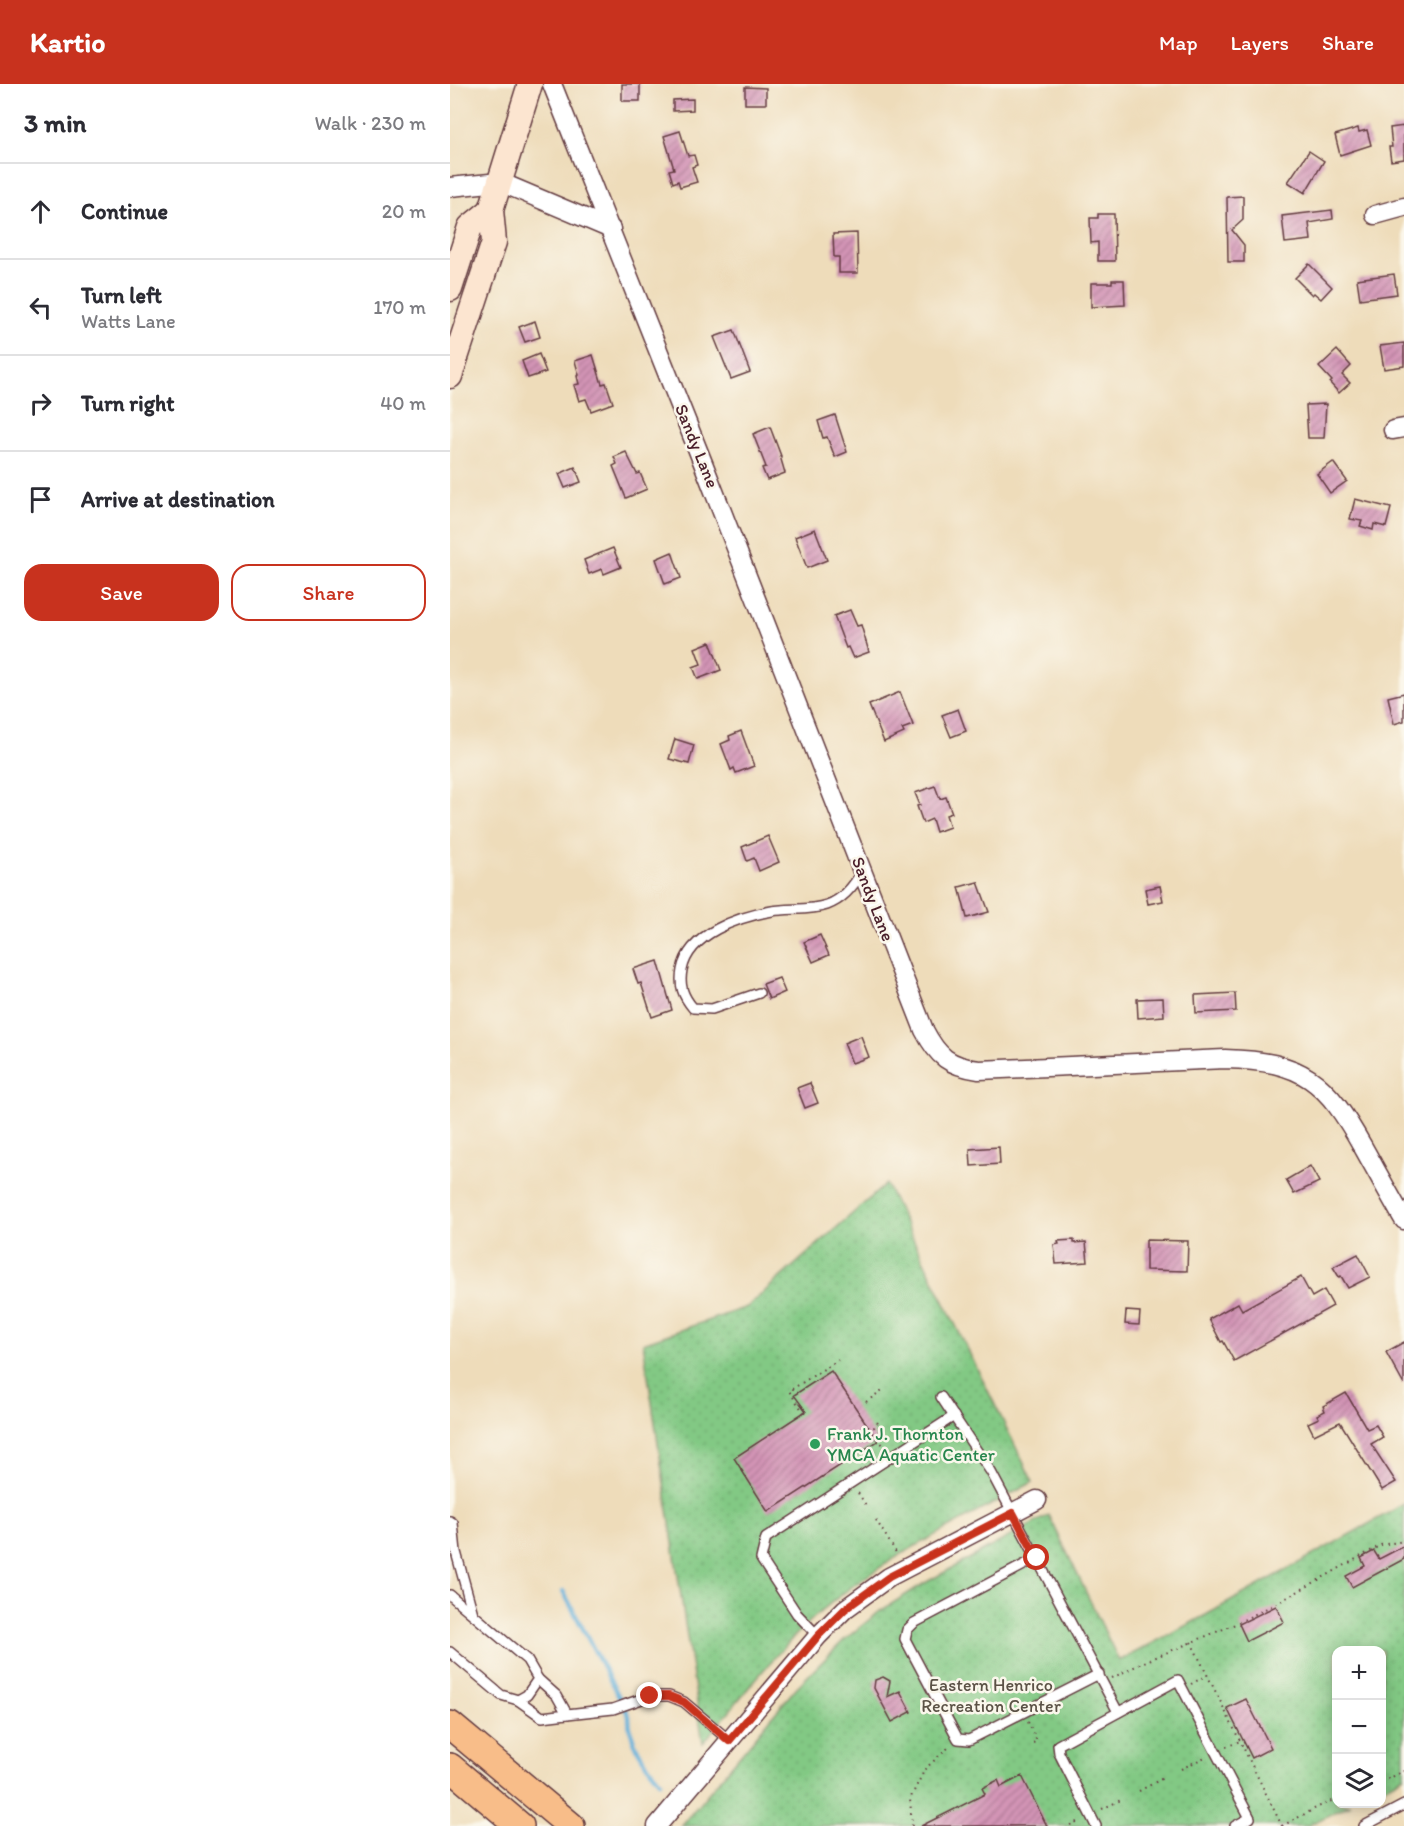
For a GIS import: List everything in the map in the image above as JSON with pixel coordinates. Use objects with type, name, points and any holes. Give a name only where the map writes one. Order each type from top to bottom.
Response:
[{"type":"main road","points":[[450,376],[494,242],[491,210],[530,84]]},
{"type":"main road","points":[[450,289],[470,227],[491,210]]},
{"type":"main road","points":[[450,1725],[572,1826]]},
{"type":"main road","points":[[450,1767],[520,1826]]},
{"type":"street","name":"Sandy Lane","points":[[552,84],[611,229],[924,1030],[937,1053],[961,1068],[979,1070],[1225,1059],[1248,1059],[1281,1065],[1315,1082],[1334,1100],[1348,1120],[1404,1220]]},
{"type":"street","points":[[450,187],[500,182],[611,229]]},
{"type":"street","points":[[1375,215],[1404,207]]},
{"type":"street","points":[[657,1826],[818,1636],[845,1609],[889,1577],[1037,1500]]},
{"type":"lane","points":[[759,993],[712,1009],[693,1008],[683,996],[681,980],[684,962],[693,947],[707,935],[725,926],[773,911],[827,904],[852,889],[862,871]]},
{"type":"lane","points":[[941,1397],[991,1472],[1118,1712]]},
{"type":"lane","points":[[818,1636],[797,1614],[761,1559],[766,1538],[954,1416]]},
{"type":"lane","points":[[450,1521],[453,1523],[453,1556],[473,1614]]},
{"type":"lane","points":[[1037,1558],[914,1623],[907,1630],[905,1639],[948,1724],[958,1739],[969,1740],[1099,1674]]},
{"type":"lane","points":[[450,1595],[527,1660],[538,1679],[557,1696],[567,1714]]},
{"type":"lane","points":[[450,1652],[501,1695],[518,1700],[542,1717],[613,1709],[650,1696],[669,1696],[684,1702],[729,1741]]},
{"type":"lane","points":[[518,1700],[527,1695],[538,1679]]},
{"type":"lane","points":[[1096,1826],[1059,1754],[1058,1745],[1178,1680],[1250,1818],[1235,1826]]},
{"type":"lane","points":[[1364,1826],[1404,1805]]},
{"type":"path","points":[[804,1413],[789,1391],[838,1360]]},
{"type":"path","points":[[866,1401],[885,1388]]},
{"type":"path","points":[[878,1422],[874,1427],[875,1433],[884,1448]]},
{"type":"path","points":[[869,1447],[874,1455]]},
{"type":"path","points":[[856,1490],[867,1505]]},
{"type":"path","points":[[876,1520],[901,1559]]},
{"type":"path","points":[[1109,1680],[1144,1662],[1272,1606],[1380,1545],[1404,1541]]},
{"type":"path","points":[[1191,1642],[1282,1826],[1332,1801]]},
{"type":"path","points":[[1183,1688],[1207,1675]]},
{"type":"path","points":[[1028,1722],[1037,1741],[1029,1745]]},
{"type":"path","points":[[912,1826],[910,1799],[925,1769],[958,1739]]},
{"type":"path","points":[[1223,1748],[1240,1741]]},
{"type":"path","points":[[1181,1769],[1208,1756]]},
{"type":"path","points":[[1386,1780],[1404,1771]]},
{"type":"path","points":[[1139,1791],[1165,1777]]},
{"type":"path","points":[[1097,1812],[1124,1799]]},
{"type":"path","points":[[1070,1825],[1081,1819]]},
{"type":"green space","points":[[886,1184],[1033,1482],[914,1546],[830,1603],[778,1654],[703,1743],[643,1343],[747,1307]]},
{"type":"green space","name":"Eastern Henrico Recreation Center","points":[[1404,1504],[1404,1776],[1386,1786],[1386,1646],[1332,1646],[1332,1808],[1343,1808],[1307,1826],[681,1826],[796,1688],[844,1640],[880,1611],[923,1584],[1049,1515],[1119,1661]]},
{"type":"building","points":[[622,84],[640,84],[640,101],[622,101]]},
{"type":"building","points":[[745,87],[766,88],[766,104],[745,104]]},
{"type":"building","points":[[693,99],[693,110],[673,111],[673,100]]},
{"type":"building","points":[[1404,126],[1404,159],[1391,161],[1390,128]]},
{"type":"building","points":[[1358,128],[1359,132],[1367,130],[1371,145],[1340,155],[1335,135]]},
{"type":"building","points":[[680,131],[688,156],[694,155],[697,165],[692,167],[697,182],[680,187],[678,181],[673,183],[669,170],[674,169],[664,136]]},
{"type":"building","points":[[1309,151],[1324,161],[1305,193],[1288,182]]},
{"type":"building","points":[[1243,196],[1243,220],[1232,230],[1244,245],[1244,262],[1228,262],[1227,197]]},
{"type":"building","points":[[1332,210],[1333,219],[1309,223],[1311,240],[1285,243],[1282,216]]},
{"type":"building","points":[[1098,214],[1114,214],[1115,261],[1098,261],[1098,242],[1091,243],[1090,218],[1098,218]]},
{"type":"building","points":[[857,233],[858,273],[839,273],[839,257],[834,257],[833,234]]},
{"type":"building","points":[[1309,264],[1332,287],[1321,299],[1314,293],[1312,295],[1295,278]]},
{"type":"building","points":[[1394,274],[1397,294],[1360,299],[1357,279]]},
{"type":"building","points":[[1112,280],[1124,280],[1125,305],[1091,307],[1091,283],[1112,283]]},
{"type":"building","points":[[535,321],[540,337],[525,342],[519,327]]},
{"type":"building","points":[[734,330],[750,372],[731,379],[714,337]]},
{"type":"building","points":[[1404,343],[1404,366],[1384,369],[1380,346]]},
{"type":"building","points":[[1337,350],[1351,366],[1342,375],[1350,383],[1339,393],[1319,367]]},
{"type":"building","points":[[539,354],[546,372],[528,378],[522,361]]},
{"type":"building","points":[[593,355],[602,384],[606,383],[613,403],[591,411],[586,399],[579,401],[574,385],[579,384],[575,361]]},
{"type":"building","points":[[1326,404],[1324,438],[1308,438],[1306,405]]},
{"type":"building","points":[[835,415],[847,452],[835,457],[827,437],[823,438],[818,421]]},
{"type":"building","points":[[770,427],[785,473],[767,480],[762,468],[766,467],[753,434]]},
{"type":"building","points":[[626,452],[637,474],[640,473],[647,489],[626,498],[613,466],[617,464],[614,457]]},
{"type":"building","points":[[1333,462],[1347,481],[1330,493],[1317,474]]},
{"type":"building","points":[[575,467],[581,482],[565,488],[559,474]]},
{"type":"building","points":[[1355,499],[1391,508],[1386,527],[1374,524],[1373,530],[1360,526],[1362,521],[1350,519]]},
{"type":"building","points":[[815,529],[827,560],[807,568],[795,537]]},
{"type":"building","points":[[613,548],[621,567],[604,574],[602,569],[589,574],[584,560]]},
{"type":"building","points":[[672,552],[681,578],[665,584],[656,559]]},
{"type":"building","points":[[850,610],[857,626],[861,625],[869,652],[853,658],[848,647],[846,648],[834,616]]},
{"type":"building","points":[[710,642],[721,670],[698,679],[693,667],[701,664],[695,648]]},
{"type":"building","points":[[900,692],[913,725],[902,729],[904,733],[884,742],[869,705]]},
{"type":"building","points":[[1404,693],[1404,721],[1394,724],[1388,697]]},
{"type":"building","points":[[958,709],[966,731],[951,737],[942,715]]},
{"type":"building","points":[[741,731],[754,766],[736,773],[734,768],[731,770],[721,744],[730,740],[729,736]]},
{"type":"building","points":[[675,739],[694,745],[689,764],[669,759]]},
{"type":"building","points":[[935,786],[940,799],[946,797],[952,813],[946,815],[950,827],[936,832],[932,819],[923,823],[915,793]]},
{"type":"building","points":[[768,836],[779,862],[759,871],[754,858],[747,861],[742,847]]},
{"type":"building","points":[[978,882],[989,912],[967,918],[959,887]]},
{"type":"building","points":[[1160,886],[1163,901],[1148,904],[1145,889]]},
{"type":"building","points":[[820,935],[829,955],[813,962],[804,942]]},
{"type":"building","points":[[658,961],[672,1010],[652,1017],[641,983],[638,984],[633,969]]},
{"type":"building","points":[[779,978],[785,992],[769,999],[763,984]]},
{"type":"building","points":[[1235,993],[1236,1011],[1196,1013],[1195,995]]},
{"type":"building","points":[[1163,998],[1164,1016],[1138,1018],[1137,999]]},
{"type":"building","points":[[861,1036],[869,1057],[852,1063],[844,1043]]},
{"type":"building","points":[[810,1083],[818,1103],[805,1108],[797,1088]]},
{"type":"building","points":[[999,1147],[1000,1164],[971,1166],[970,1149]]},
{"type":"building","points":[[1310,1166],[1319,1182],[1294,1194],[1286,1180]]},
{"type":"building","points":[[1074,1240],[1074,1243],[1086,1242],[1088,1262],[1056,1264],[1054,1245],[1059,1244],[1058,1241]]},
{"type":"building","points":[[1146,1240],[1188,1241],[1187,1271],[1146,1270]]},
{"type":"building","points":[[1358,1254],[1370,1277],[1348,1288],[1333,1267]]},
{"type":"building","points":[[1301,1277],[1312,1297],[1324,1290],[1333,1306],[1234,1361],[1209,1319],[1238,1303],[1242,1310]]},
{"type":"building","points":[[1126,1311],[1140,1312],[1139,1325],[1125,1324]]},
{"type":"building","points":[[1404,1342],[1404,1385],[1386,1352]]},
{"type":"building","name":"Frank J. Thornton YMCA Aquatic Center","points":[[831,1371],[878,1441],[768,1512],[734,1458],[806,1411],[794,1395]]},
{"type":"building","points":[[1346,1393],[1367,1429],[1376,1425],[1383,1437],[1371,1444],[1396,1482],[1382,1490],[1340,1422],[1314,1435],[1308,1423],[1319,1418],[1317,1415],[1325,1411],[1323,1406]]},
{"type":"building","points":[[1404,1546],[1404,1559],[1352,1587],[1346,1576],[1365,1566],[1361,1558],[1374,1551],[1379,1559]]},
{"type":"building","points":[[1276,1606],[1284,1622],[1247,1641],[1239,1624]]},
{"type":"building","points":[[883,1677],[890,1681],[887,1697],[900,1691],[911,1712],[892,1722],[874,1688],[875,1680]]},
{"type":"building","points":[[1246,1699],[1271,1748],[1252,1758],[1227,1708]]},
{"type":"building","points":[[1022,1776],[1047,1826],[921,1826],[985,1794],[982,1788],[998,1780],[1001,1787]]},
{"type":"waterway","points":[[563,1591],[629,1716],[631,1734],[638,1751],[660,1781]]},
{"type":"place","name":"Frank J. Thornton YMCA Aquatic Center","points":[[815,1444]]},
{"type":"route","points":[[650,1696],[669,1696],[684,1702],[729,1741],[818,1636],[845,1609],[889,1577],[1013,1513],[1037,1558]]}]
